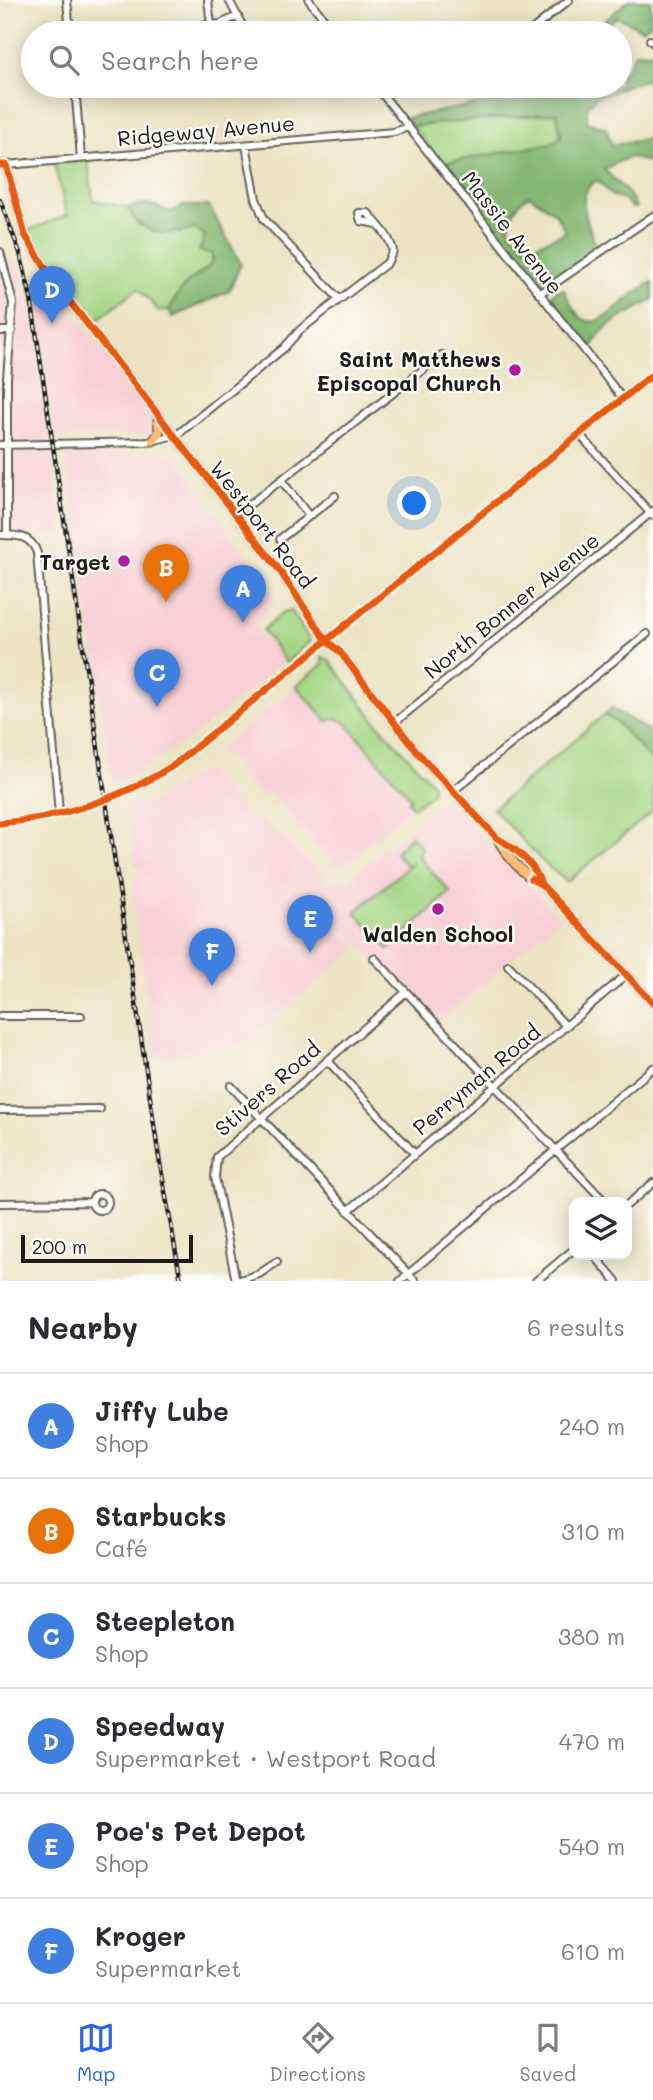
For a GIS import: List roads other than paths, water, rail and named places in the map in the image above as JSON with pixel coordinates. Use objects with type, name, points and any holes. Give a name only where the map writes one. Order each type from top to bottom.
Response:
[{"type":"main road","name":"Westport Road","points":[[3,165],[32,250],[157,416],[302,601],[327,640],[340,652],[394,723],[453,791],[497,838],[513,848],[536,871],[541,884],[653,1003]]},
{"type":"main road","points":[[153,441],[159,433],[157,416]]},
{"type":"street","points":[[67,0],[69,21]]},
{"type":"street","points":[[208,0],[211,21]]},
{"type":"street","points":[[229,0],[240,21]]},
{"type":"street","points":[[309,0],[326,21]]},
{"type":"street","points":[[543,21],[569,0]]},
{"type":"street","points":[[223,21],[238,16]]},
{"type":"street","points":[[76,98],[81,158]]},
{"type":"street","name":"Massie Avenue","points":[[386,98],[623,399]]},
{"type":"street","name":"Ridgeway Avenue","points":[[3,165],[394,132],[408,127]]},
{"type":"street","points":[[246,145],[256,199],[264,219],[339,299]]},
{"type":"street","points":[[539,294],[653,216]]},
{"type":"street","points":[[4,444],[153,441],[173,436],[284,348],[300,330],[387,263],[393,253],[392,245],[377,223]]},
{"type":"street","points":[[0,252],[12,291],[4,444],[3,535],[29,540],[37,554],[59,813]]},
{"type":"street","points":[[0,331],[12,331]]},
{"type":"street","points":[[236,515],[442,355]]},
{"type":"street","points":[[0,823],[59,813],[163,772],[200,746],[653,374]]},
{"type":"street","points":[[580,435],[652,514]]},
{"type":"street","points":[[282,481],[310,516]]},
{"type":"street","points":[[280,539],[335,496]]},
{"type":"street","name":"North Bonner Avenue","points":[[394,723],[652,514]]},
{"type":"street","points":[[453,791],[647,634]]},
{"type":"street","points":[[374,958],[600,1197]]},
{"type":"street","points":[[508,965],[566,1026]]},
{"type":"street","name":"Perryman Road","points":[[348,1211],[626,975]]},
{"type":"street","name":"Stivers Road","points":[[237,1281],[214,1164],[220,1152],[406,992]]},
{"type":"street","points":[[0,1016],[81,1016]]},
{"type":"street","points":[[327,1060],[415,1154]]},
{"type":"street","points":[[400,1281],[653,1068]]},
{"type":"street","points":[[231,1086],[415,1281]]},
{"type":"street","points":[[0,1110],[100,1109]]},
{"type":"street","points":[[632,1201],[653,1183]]},
{"type":"street","points":[[646,1189],[653,1196]]},
{"type":"street","points":[[0,1203],[93,1202]]},
{"type":"street","points":[[536,1281],[569,1253]]},
{"type":"street","points":[[598,1260],[616,1281]]},
{"type":"street","points":[[237,1281],[259,1275],[277,1262]]},
{"type":"railway","points":[[0,200],[20,253],[31,298],[159,1158],[181,1281]]},
{"type":"place","name":"Speedway","points":[[52,324]]},
{"type":"place","name":"Saint Matthews Episcopal Church","points":[[515,370]]},
{"type":"place","name":"Target","points":[[124,561]]},
{"type":"place","name":"Starbucks","points":[[166,602]]},
{"type":"place","name":"Jiffy Lube","points":[[243,623]]},
{"type":"place","name":"Steepleton","points":[[157,707]]},
{"type":"place","name":"Walden School","points":[[438,909]]},
{"type":"place","name":"Poe's Pet Depot","points":[[310,953]]},
{"type":"place","name":"Kroger","points":[[212,986]]}]
